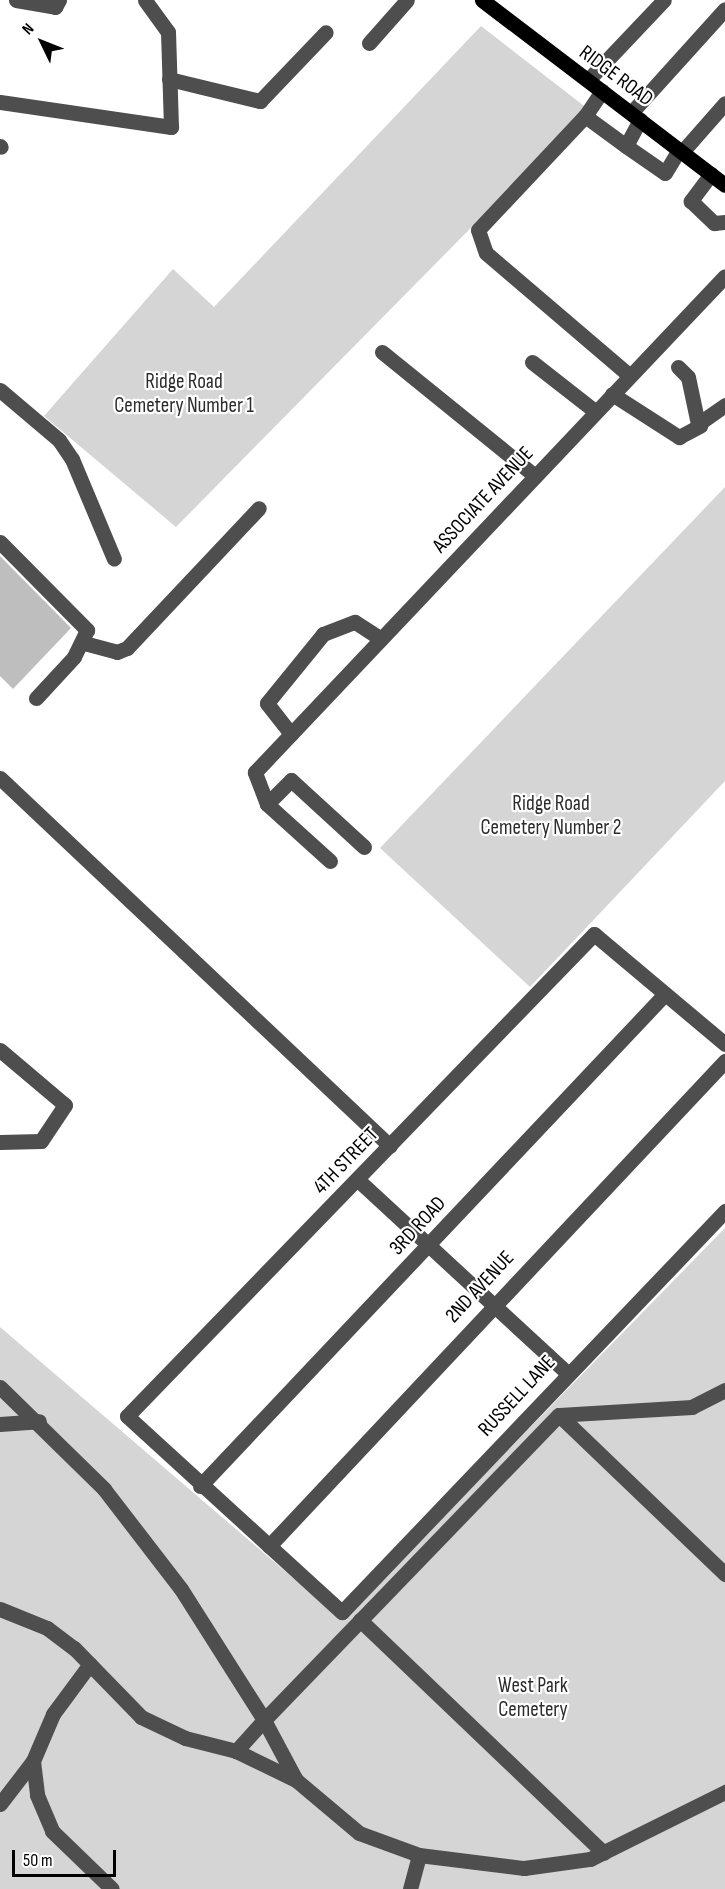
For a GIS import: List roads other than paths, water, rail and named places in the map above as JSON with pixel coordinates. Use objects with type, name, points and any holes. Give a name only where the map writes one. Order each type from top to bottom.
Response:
[{"type":"main road","name":"RIDGE ROAD","points":[[482,0],[725,185]]},
{"type":"street","points":[[16,0],[55,7],[59,0]]},
{"type":"street","points":[[0,102],[171,127],[168,32],[145,0]]},
{"type":"street","points":[[369,43],[407,0]]},
{"type":"street","points":[[588,80],[664,0]]},
{"type":"street","points":[[626,146],[636,117],[725,9]]},
{"type":"street","points":[[170,79],[260,101],[326,32]]},
{"type":"street","points":[[602,91],[585,116],[478,230],[486,253],[630,375]]},
{"type":"street","points":[[585,116],[665,173],[681,151],[725,103]]},
{"type":"street","points":[[711,174],[691,201],[714,223],[725,222]]},
{"type":"street","name":"ASSOCIATE AVENUE","points":[[267,804],[255,772],[725,276]]},
{"type":"street","points":[[382,352],[535,476]]},
{"type":"street","points":[[532,362],[596,412]]},
{"type":"street","points":[[678,368],[688,377],[692,412],[706,422]]},
{"type":"street","points":[[0,390],[59,440],[72,459],[114,560]]},
{"type":"street","points":[[612,394],[679,437],[706,422],[725,405]]},
{"type":"street","points":[[84,643],[117,652],[127,648],[259,508]]},
{"type":"street","points":[[0,542],[82,623],[84,643],[36,698]]},
{"type":"street","points":[[291,734],[267,703],[323,634],[355,622],[381,639]]},
{"type":"street","points":[[0,778],[390,1146]]},
{"type":"street","points":[[330,861],[267,804],[291,780],[364,847]]},
{"type":"street","name":"4TH STREET","points":[[200,1486],[127,1416],[594,934],[665,994]]},
{"type":"street","points":[[665,994],[725,1044]]},
{"type":"street","name":"3RD ROAD","points":[[200,1486],[665,994]]},
{"type":"street","points":[[0,1050],[66,1105],[41,1141],[0,1142]]},
{"type":"street","name":"2ND AVENUE","points":[[269,1546],[494,1303],[725,1061]]},
{"type":"street","points":[[358,1180],[494,1303],[567,1373]]},
{"type":"street","name":"RUSSELL LANE","points":[[269,1546],[342,1612],[567,1373],[725,1211]]},
{"type":"street","points":[[0,1387],[39,1421],[104,1489],[181,1589],[264,1720],[296,1780]]},
{"type":"street","points":[[236,1751],[559,1415],[692,1407],[725,1390]]},
{"type":"street","points":[[559,1415],[725,1574]]},
{"type":"street","points":[[0,1424],[39,1421]]},
{"type":"street","points":[[200,1486],[269,1546]]},
{"type":"street","points":[[0,1609],[47,1629],[90,1664],[141,1717],[185,1738],[236,1751],[296,1780],[359,1833],[419,1855],[524,1868],[567,1865],[604,1853],[725,1792]]},
{"type":"street","points":[[360,1620],[604,1853]]},
{"type":"street","points":[[0,1804],[33,1761],[53,1713],[90,1664]]},
{"type":"street","points":[[33,1761],[37,1795],[52,1831],[112,1889]]},
{"type":"street","points":[[410,1889],[419,1855]]},
{"type":"park label","name":"Ridge Road Cemetery Number 1","points":[[184,394]]},
{"type":"park label","name":"Ridge Road Cemetery Number 2","points":[[551,816]]},
{"type":"park label","name":"West Park Cemetery","points":[[533,1698]]}]
